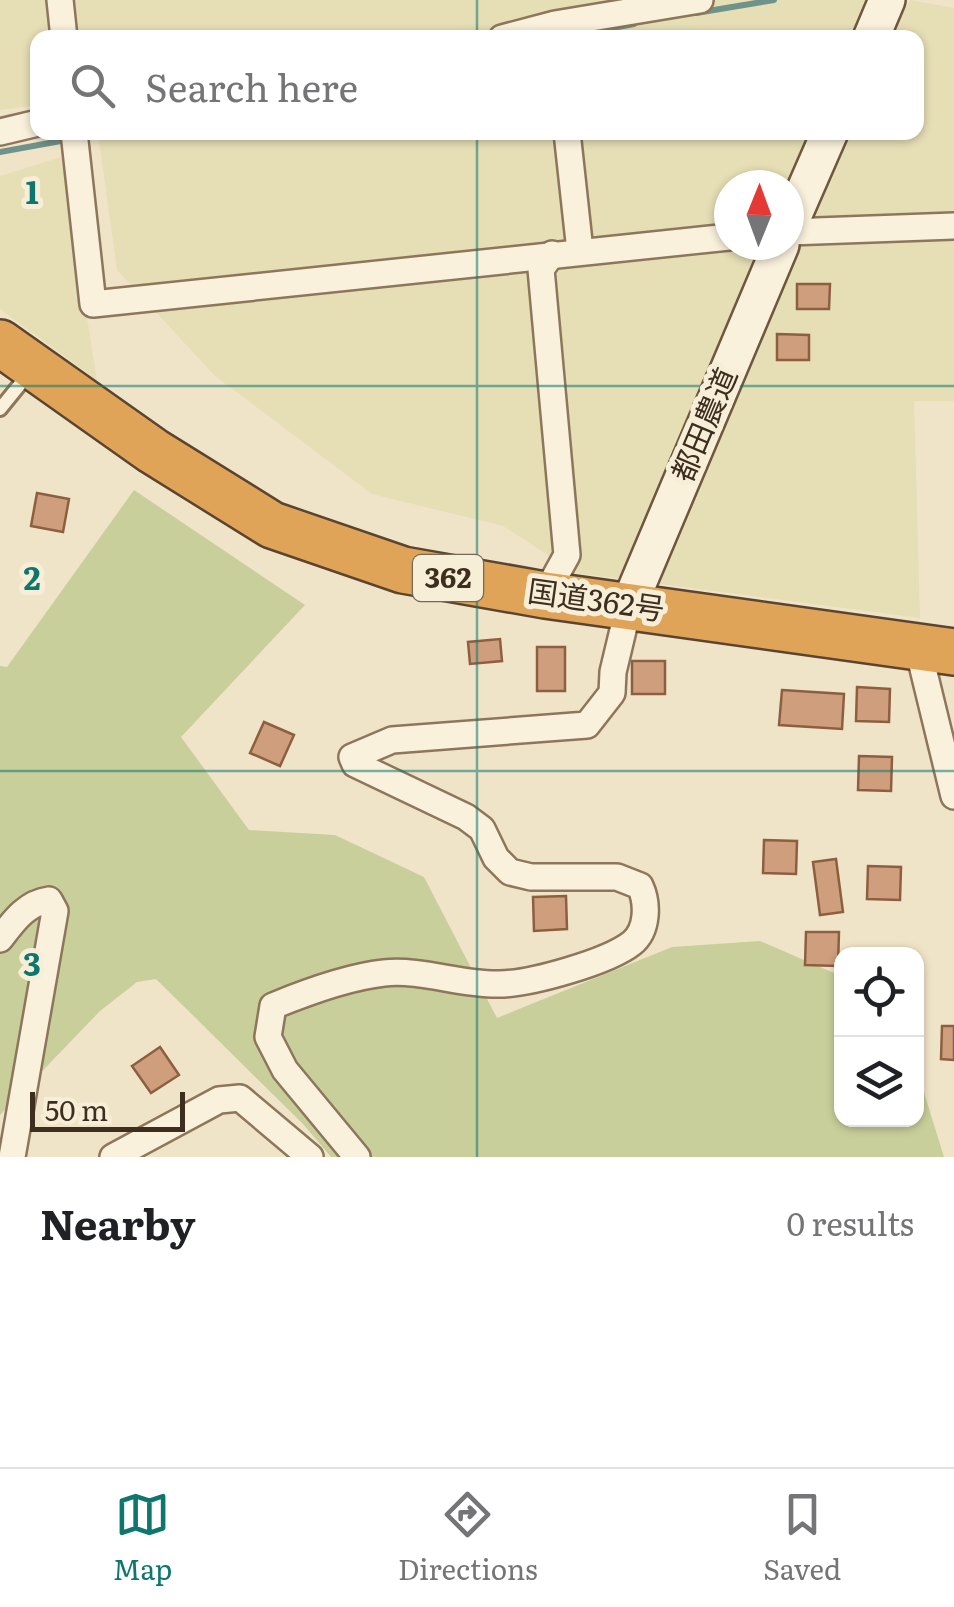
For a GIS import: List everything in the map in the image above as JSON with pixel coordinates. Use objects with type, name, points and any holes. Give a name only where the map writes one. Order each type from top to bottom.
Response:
[{"type":"highway","name":"国道362号","points":[[17,355],[153,451],[272,525],[404,570],[545,595],[936,650]]},
{"type":"street","points":[[60,0],[63,30]]},
{"type":"street","points":[[528,30],[554,22],[700,0]]},
{"type":"street","points":[[874,30],[887,0]]},
{"type":"street","points":[[0,132],[30,125]]},
{"type":"street","points":[[567,140],[580,251]]},
{"type":"street","points":[[804,193],[827,140]]},
{"type":"street","points":[[75,145],[93,304],[714,238]]},
{"type":"street","points":[[804,228],[954,226]]},
{"type":"street","points":[[545,595],[566,555],[541,269],[552,254]]},
{"type":"street","name":"都田農道","points":[[628,605],[775,260]]},
{"type":"street","points":[[357,1157],[285,1070],[268,1037],[273,1006],[387,972],[461,983],[499,984],[552,975],[634,942],[647,902],[640,886],[617,876],[531,877],[510,872],[496,858],[482,829],[466,817],[355,764],[352,757],[392,740],[587,725],[612,693],[628,605]]},
{"type":"street","points":[[936,650],[954,796]]},
{"type":"street","points":[[0,940],[16,918],[37,901],[49,900],[55,911],[32,1062],[12,1157]]},
{"type":"street","points":[[113,1157],[219,1100],[240,1098],[310,1157]]},
{"type":"lane","points":[[0,409],[17,355]]},
{"type":"shaded area","points":[[0,0],[897,0],[882,30],[30,30],[30,106],[0,110]]},
{"type":"shaded area","points":[[910,0],[954,8],[954,401],[914,401],[920,618],[576,573],[503,526],[372,494],[215,376],[117,270],[99,140],[924,140],[924,30],[894,30]]},
{"type":"shaded area","points":[[61,157],[97,380],[0,309],[0,176]]},
{"type":"green space","points":[[134,490],[305,605],[181,737],[249,830],[335,835],[424,877],[497,1018],[672,947],[760,941],[834,973],[834,1127],[924,1127],[924,1093],[944,1157],[331,1157],[303,1124],[156,979],[137,982],[100,1011],[0,1115],[0,666],[7,667]]},
{"type":"building","points":[[797,284],[830,284],[829,309],[797,309]]},
{"type":"building","points":[[777,334],[809,335],[809,360],[777,360]]},
{"type":"building","points":[[37,493],[69,499],[63,532],[31,526]]},
{"type":"building","points":[[500,639],[502,661],[470,664],[468,642]]},
{"type":"building","points":[[537,647],[565,647],[565,691],[537,691]]},
{"type":"building","points":[[632,661],[665,661],[665,694],[632,694]]},
{"type":"building","points":[[857,687],[890,689],[889,722],[856,721]]},
{"type":"building","points":[[782,690],[844,694],[842,729],[779,725]]},
{"type":"building","points":[[264,722],[294,735],[280,766],[250,753]]},
{"type":"building","points":[[859,756],[892,757],[891,791],[858,790]]},
{"type":"building","points":[[764,840],[797,841],[796,874],[763,873]]},
{"type":"building","points":[[836,859],[843,912],[820,915],[813,862]]},
{"type":"building","points":[[868,866],[901,867],[900,900],[867,899]]},
{"type":"building","points":[[566,896],[567,929],[534,931],[533,897]]},
{"type":"building","points":[[806,932],[839,932],[834,966],[805,965]]},
{"type":"building","points":[[942,1026],[954,1026],[954,1060],[941,1059]]},
{"type":"building","points":[[160,1047],[179,1075],[151,1093],[132,1066]]},
{"type":"waterway","points":[[696,13],[774,0]]},
{"type":"waterway","points":[[602,30],[634,24]]},
{"type":"waterway","points":[[0,152],[66,140]]}]
